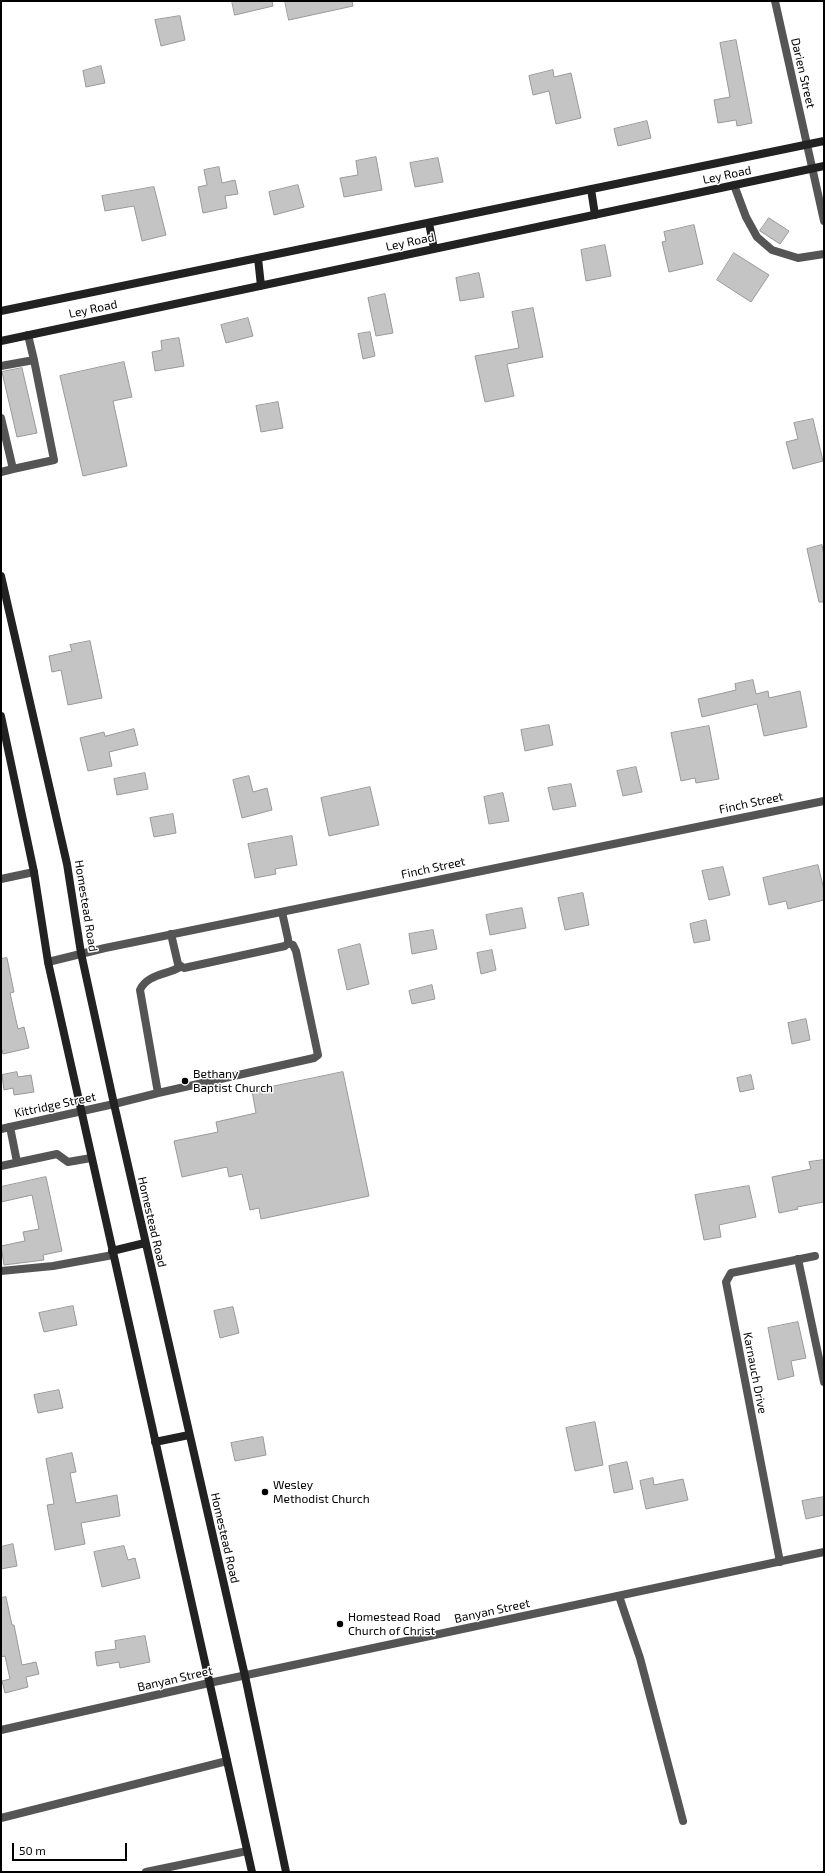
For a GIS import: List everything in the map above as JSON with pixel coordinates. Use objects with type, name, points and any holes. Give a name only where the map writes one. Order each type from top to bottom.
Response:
[{"type":"main road","name":"Ley Road","points":[[1,311],[824,141]]},
{"type":"main road","name":"Ley Road","points":[[1,341],[824,166]]},
{"type":"main road","points":[[591,189],[595,215]]},
{"type":"main road","points":[[429,222],[434,249]]},
{"type":"main road","points":[[258,258],[261,286]]},
{"type":"main road","name":"Homestead Road","points":[[1,576],[4,607],[67,864],[81,954],[145,1243],[245,1676],[286,1872]]},
{"type":"main road","points":[[1,716],[34,872],[48,962],[112,1253],[252,1872]]},
{"type":"main road","points":[[112,1253],[145,1243]]},
{"type":"main road","points":[[155,1442],[189,1435]]},
{"type":"street","name":"Darien Street","points":[[775,1],[824,221]]},
{"type":"street","points":[[734,185],[746,217],[757,237],[772,250],[798,258],[824,254]]},
{"type":"street","points":[[1,472],[54,460],[28,335]]},
{"type":"street","points":[[1,366],[34,360]]},
{"type":"street","points":[[1,418],[13,469]]},
{"type":"street","name":"Finch Street","points":[[48,962],[171,934],[824,801]]},
{"type":"street","points":[[1,879],[34,872]]},
{"type":"street","points":[[158,1093],[140,990],[142,986],[153,977],[180,967],[184,968],[285,946],[288,943],[282,912]]},
{"type":"street","points":[[171,934],[180,967]]},
{"type":"street","name":"Kittridge Street","points":[[1,1128],[81,1112],[314,1058],[318,1055],[296,951],[293,945],[288,943]]},
{"type":"street","points":[[10,1127],[17,1162]]},
{"type":"street","points":[[1,1166],[57,1154],[68,1162],[91,1158]]},
{"type":"street","points":[[1,1271],[53,1266],[112,1253]]},
{"type":"street","name":"Karnauch Drive","points":[[780,1562],[726,1282],[731,1273],[815,1256]]},
{"type":"street","points":[[798,1259],[824,1382]]},
{"type":"street","name":"Banyan Street","points":[[1,1730],[209,1683],[824,1552]]},
{"type":"street","points":[[618,1596],[640,1658],[683,1821]]},
{"type":"street","points":[[1,1818],[227,1761]]},
{"type":"street","points":[[146,1872],[247,1851]]},
{"type":"building","points":[[232,1],[272,1],[273,6],[235,15]]},
{"type":"building","points":[[285,1],[352,1],[353,6],[289,20]]},
{"type":"building","points":[[180,16],[185,40],[161,46],[155,20]]},
{"type":"building","points":[[736,40],[752,123],[737,126],[736,120],[718,123],[714,100],[730,97],[720,43]]},
{"type":"building","points":[[101,66],[105,83],[86,87],[83,71]]},
{"type":"building","points":[[553,70],[554,77],[571,73],[581,118],[556,124],[549,91],[533,95],[529,76]]},
{"type":"building","points":[[647,121],[651,138],[618,146],[614,129]]},
{"type":"building","points":[[376,157],[382,190],[344,197],[340,178],[358,175],[356,161]]},
{"type":"building","points":[[438,158],[443,182],[415,187],[410,163]]},
{"type":"building","points":[[219,167],[222,183],[235,180],[238,194],[225,196],[227,208],[203,213],[198,187],[207,185],[204,170]]},
{"type":"building","points":[[298,185],[304,207],[274,215],[269,192]]},
{"type":"building","points":[[154,187],[166,235],[142,241],[134,206],[105,211],[102,196]]},
{"type":"building","points":[[769,218],[789,231],[780,244],[760,231]]},
{"type":"building","points":[[694,225],[703,264],[669,272],[662,242],[666,241],[664,232]]},
{"type":"building","points":[[605,245],[611,276],[586,281],[581,250]]},
{"type":"building","points":[[734,253],[769,275],[751,302],[717,280]]},
{"type":"building","points":[[479,273],[484,297],[460,301],[456,278]]},
{"type":"building","points":[[385,294],[393,333],[376,336],[368,298]]},
{"type":"building","points":[[533,308],[543,357],[507,364],[514,396],[485,402],[475,356],[519,348],[512,312]]},
{"type":"building","points":[[248,318],[253,336],[226,343],[221,325]]},
{"type":"building","points":[[370,332],[375,356],[363,359],[358,334]]},
{"type":"building","points":[[179,338],[184,366],[155,371],[152,352],[162,350],[161,341]]},
{"type":"building","points":[[124,362],[132,397],[113,401],[127,466],[83,476],[60,376]]},
{"type":"building","points":[[22,368],[37,433],[17,437],[2,372]]},
{"type":"building","points":[[278,402],[283,428],[261,432],[256,406]]},
{"type":"building","points":[[813,419],[823,461],[793,469],[786,442],[798,439],[794,423]]},
{"type":"building","points":[[822,545],[824,555],[824,602],[819,602],[807,549]]},
{"type":"building","points":[[90,641],[102,698],[68,705],[61,670],[52,672],[49,656],[72,651],[70,645]]},
{"type":"building","points":[[753,680],[756,694],[768,691],[769,698],[800,691],[807,727],[764,736],[757,704],[702,717],[698,699],[736,690],[735,684]]},
{"type":"building","points":[[549,725],[553,745],[525,751],[521,730]]},
{"type":"building","points":[[709,726],[719,779],[696,783],[695,778],[681,781],[671,733]]},
{"type":"building","points":[[134,729],[138,745],[109,752],[112,766],[88,771],[80,738],[104,732],[105,736]]},
{"type":"building","points":[[636,767],[642,792],[623,796],[617,771]]},
{"type":"building","points":[[145,773],[148,789],[117,795],[114,779]]},
{"type":"building","points":[[249,776],[253,792],[267,788],[272,810],[242,818],[233,780]]},
{"type":"building","points":[[571,784],[576,806],[553,810],[548,788]]},
{"type":"building","points":[[370,787],[379,825],[329,836],[321,798]]},
{"type":"building","points":[[503,793],[509,821],[489,824],[484,797]]},
{"type":"building","points":[[173,814],[176,833],[154,837],[150,818]]},
{"type":"building","points":[[292,836],[297,865],[275,869],[276,874],[255,878],[248,844]]},
{"type":"building","points":[[818,865],[824,890],[824,900],[788,909],[786,901],[769,905],[763,878]]},
{"type":"building","points":[[723,867],[730,895],[709,900],[702,871]]},
{"type":"building","points":[[583,893],[589,925],[565,930],[558,898]]},
{"type":"building","points":[[522,908],[526,928],[490,935],[486,915]]},
{"type":"building","points":[[706,920],[710,940],[694,943],[690,924]]},
{"type":"building","points":[[433,930],[437,949],[412,954],[409,934]]},
{"type":"building","points":[[360,944],[369,984],[347,990],[338,950]]},
{"type":"building","points":[[492,950],[496,970],[481,974],[477,953]]},
{"type":"building","points":[[7,958],[14,992],[10,993],[18,1029],[24,1027],[29,1048],[3,1054],[1,1045],[1,959]]},
{"type":"building","points":[[432,985],[435,999],[412,1004],[409,991]]},
{"type":"building","points":[[806,1019],[810,1040],[792,1044],[788,1023]]},
{"type":"building","points":[[17,1072],[18,1077],[31,1075],[34,1092],[14,1095],[13,1088],[4,1090],[2,1075]]},
{"type":"building","points":[[343,1072],[369,1196],[261,1219],[259,1208],[250,1210],[242,1174],[229,1177],[227,1167],[182,1177],[174,1141],[218,1132],[216,1122],[256,1113],[252,1091]]},
{"type":"building","points":[[751,1075],[754,1089],[740,1092],[737,1078]]},
{"type":"building","points":[[824,1160],[824,1202],[797,1207],[798,1209],[779,1213],[772,1177],[811,1169],[809,1162]]},
{"type":"building","points":[[46,1177],[62,1251],[43,1255],[44,1260],[4,1265],[1,1246],[25,1241],[23,1232],[39,1229],[32,1195],[1,1202],[1,1187]]},
{"type":"building","points":[[749,1186],[756,1217],[719,1225],[721,1237],[704,1240],[695,1195]]},
{"type":"building","points":[[73,1306],[77,1325],[44,1332],[39,1313]]},
{"type":"building","points":[[233,1307],[239,1333],[220,1338],[214,1311]]},
{"type":"building","points":[[798,1322],[806,1358],[791,1361],[794,1376],[778,1380],[768,1328]]},
{"type":"building","points":[[59,1390],[63,1408],[38,1413],[34,1395]]},
{"type":"building","points":[[595,1422],[603,1465],[575,1471],[566,1428]]},
{"type":"building","points":[[263,1437],[266,1455],[235,1461],[231,1443]]},
{"type":"building","points":[[72,1453],[76,1472],[70,1473],[76,1503],[117,1495],[120,1516],[81,1523],[85,1544],[55,1550],[47,1505],[54,1504],[46,1459]]},
{"type":"building","points":[[627,1462],[633,1489],[614,1493],[609,1466]]},
{"type":"building","points":[[653,1478],[654,1485],[683,1479],[688,1500],[646,1509],[640,1481]]},
{"type":"building","points":[[824,1497],[824,1515],[806,1519],[802,1501]]},
{"type":"building","points":[[13,1544],[17,1566],[1,1569],[1,1547]]},
{"type":"building","points":[[124,1546],[128,1560],[135,1558],[140,1578],[102,1587],[94,1552]]},
{"type":"building","points":[[6,1597],[12,1625],[14,1625],[22,1665],[36,1662],[39,1674],[26,1677],[28,1687],[5,1693],[2,1681],[10,1679],[5,1656],[1,1657],[1,1598]]},
{"type":"building","points":[[145,1636],[150,1662],[120,1668],[119,1662],[97,1666],[95,1652],[116,1649],[115,1641]]},
{"type":"place","name":"Bethany Baptist Church","points":[[185,1081]]},
{"type":"place","name":"Wesley Methodist Church","points":[[265,1492]]},
{"type":"place","name":"Homestead Road Church of Christ","points":[[340,1624]]}]
